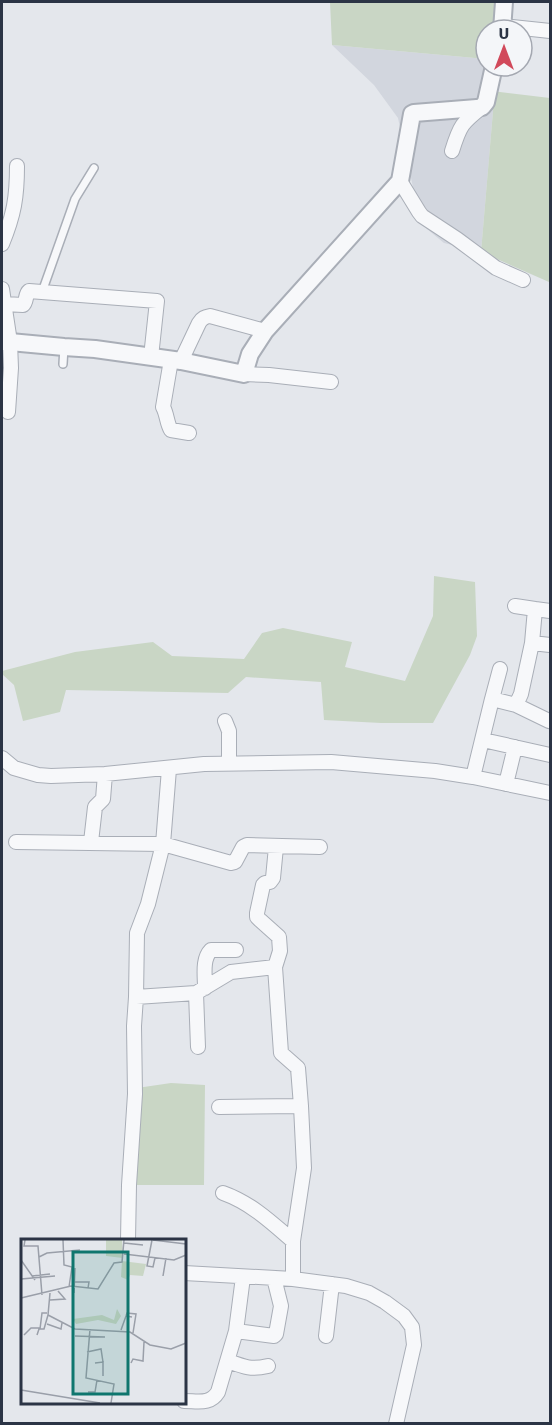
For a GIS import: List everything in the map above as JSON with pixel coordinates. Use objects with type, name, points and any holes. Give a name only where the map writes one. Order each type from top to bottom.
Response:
[{"type":"street","points":[[503,18],[504,2]]},
{"type":"street","points":[[534,30],[550,31]]},
{"type":"street","points":[[452,151],[463,122],[486,102],[491,78]]},
{"type":"street","points":[[244,374],[250,354],[265,331],[400,181],[412,114],[482,107]]},
{"type":"street","points":[[2,244],[15,204],[17,166]]},
{"type":"street","points":[[400,181],[422,216],[496,268],[523,280]]},
{"type":"street","points":[[2,290],[10,368],[8,412]]},
{"type":"street","points":[[4,304],[23,305],[28,292],[157,301],[151,357]]},
{"type":"street","points":[[189,433],[171,429],[163,407],[176,361],[201,319],[210,316],[265,331]]},
{"type":"street","points":[[6,342],[63,356],[95,349],[244,374],[331,382]]},
{"type":"street","points":[[515,606],[550,611]]},
{"type":"street","points":[[516,705],[521,694],[532,643],[535,609]]},
{"type":"street","points":[[532,643],[550,645]]},
{"type":"street","points":[[473,777],[500,669]]},
{"type":"street","points":[[492,699],[516,705],[550,720]]},
{"type":"street","points":[[225,721],[229,731],[229,764]]},
{"type":"street","points":[[483,740],[550,755]]},
{"type":"street","points":[[506,784],[515,747]]},
{"type":"street","points":[[2,758],[14,768],[51,776],[169,769],[204,764],[331,762],[401,767],[473,777],[550,793]]},
{"type":"street","points":[[128,1239],[135,1094],[134,1026],[137,933],[148,904],[163,844],[169,769]]},
{"type":"street","points":[[91,842],[95,807],[103,800],[105,774]]},
{"type":"street","points":[[16,842],[163,844],[231,863],[235,862],[244,846],[320,847]]},
{"type":"street","points":[[276,847],[273,878],[263,885],[257,917],[279,937],[280,951],[275,967],[281,1053],[298,1068],[304,1168],[293,1241],[293,1279]]},
{"type":"street","points":[[198,1047],[201,990],[208,952],[236,950]]},
{"type":"street","points":[[136,997],[201,990],[231,972],[275,967]]},
{"type":"street","points":[[219,1107],[301,1106]]},
{"type":"street","points":[[223,1193],[237,1198],[257,1211],[293,1241]]},
{"type":"street","points":[[186,1273],[293,1279],[346,1286],[369,1293],[385,1302],[404,1316],[412,1327],[414,1345],[396,1424]]},
{"type":"street","points":[[186,1401],[210,1401],[218,1392],[236,1331],[243,1277]]},
{"type":"street","points":[[236,1331],[274,1336],[276,1334],[281,1306],[274,1278]]},
{"type":"street","points":[[326,1336],[332,1284]]},
{"type":"street","points":[[228,1361],[255,1369],[268,1366]]},
{"type":"lane","points":[[42,292],[75,199],[94,168]]},
{"type":"shaded area","points":[[332,45],[474,58],[474,78],[489,78],[493,111],[481,252],[444,243],[421,224],[398,118],[374,85]]},
{"type":"green space","points":[[330,2],[500,2],[498,18],[474,18],[474,58],[332,45]]},
{"type":"green space","points":[[492,91],[550,98],[549,282],[481,252],[493,111]]},
{"type":"green space","points":[[434,576],[475,582],[477,636],[470,655],[433,723],[324,720],[321,682],[246,677],[228,693],[66,690],[60,712],[23,721],[14,685],[2,674],[2,671],[75,652],[153,642],[172,656],[244,659],[262,633],[283,628],[352,642],[345,667],[405,681],[433,616]]},
{"type":"green space","points":[[171,1083],[205,1085],[204,1185],[135,1185],[137,1088]]}]
